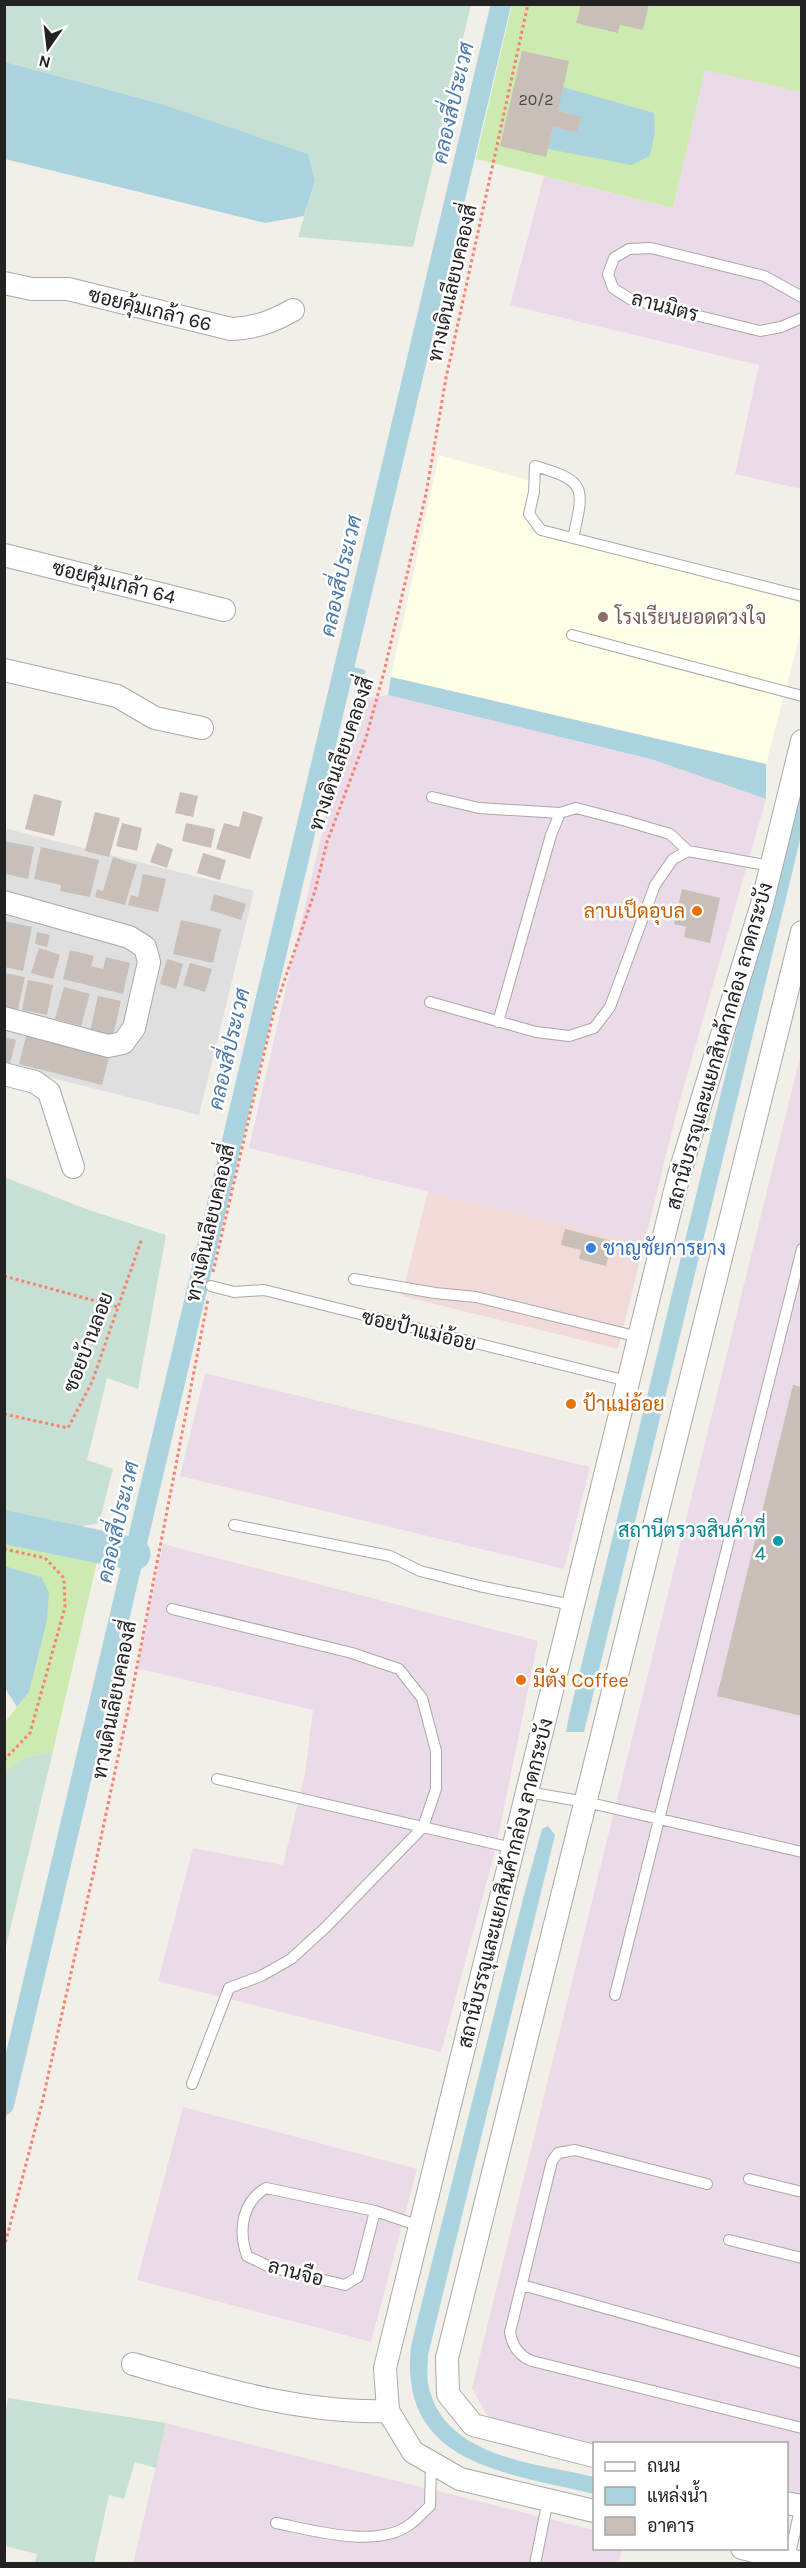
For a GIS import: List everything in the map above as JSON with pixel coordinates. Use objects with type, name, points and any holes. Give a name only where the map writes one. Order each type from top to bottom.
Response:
[{"type":"street","name":"ซอยคุ้มเกล้า 66","points":[[4,283],[32,289],[68,289],[231,329],[250,328],[269,323],[293,310]]},
{"type":"street","name":"ซอยคุ้มเกล้า 64","points":[[4,555],[224,610]]},
{"type":"street","points":[[4,670],[117,696],[155,718],[202,728]]},
{"type":"street","name":"สถานีบรรจุและแยกสินค้ากล่อง ลาดกระบัง","points":[[593,2511],[460,2478],[413,2452],[387,2410],[385,2368],[679,1175],[771,866],[801,741]]},
{"type":"street","points":[[4,902],[129,937],[145,947],[149,962],[134,1028],[123,1043],[108,1046],[4,1018]]},
{"type":"street","points":[[593,2456],[473,2425],[448,2394],[447,2358],[801,932]]},
{"type":"street","points":[[4,1074],[35,1082],[49,1092],[73,1167]]},
{"type":"street","points":[[133,2364],[289,2404],[363,2412],[387,2410]]},
{"type":"street","points":[[749,2550],[793,2562]]},
{"type":"lane","name":"ลานมิตร","points":[[801,297],[764,276],[651,248],[629,249],[614,258],[608,274],[613,288],[630,299],[760,331],[781,327],[801,318]]},
{"type":"lane","points":[[573,538],[580,496],[576,484],[567,476],[534,466],[534,492],[529,514],[541,530],[801,596]]},
{"type":"lane","points":[[572,635],[801,696]]},
{"type":"lane","points":[[432,797],[479,808],[560,813],[576,808],[670,834],[688,851],[771,866]]},
{"type":"lane","points":[[498,1022],[551,835],[560,813]]},
{"type":"lane","points":[[430,1002],[536,1032],[569,1036],[594,1028],[610,1007],[655,885],[673,859],[688,851]]},
{"type":"lane","points":[[615,1995],[801,1250]]},
{"type":"lane","points":[[354,1279],[435,1293],[476,1297],[639,1337]]},
{"type":"lane","name":"ซอยป้าแม่อ้อย","points":[[210,1287],[234,1292],[264,1290],[627,1381]]},
{"type":"lane","points":[[234,1525],[390,1556],[430,1573],[573,1605]]},
{"type":"lane","points":[[172,1609],[352,1653],[399,1669],[422,1698],[436,1752],[436,1789],[423,1827],[291,1959],[261,1976],[229,1988],[192,2084]]},
{"type":"lane","points":[[217,1779],[513,1848]]},
{"type":"lane","points":[[527,1792],[586,1802],[801,1852]]},
{"type":"lane","points":[[707,2184],[575,2150],[558,2154],[552,2161],[510,2332],[514,2346],[527,2360],[801,2428]]},
{"type":"lane","points":[[749,2179],[801,2192]]},
{"type":"lane","name":"ลานจือ","points":[[375,2211],[358,2277],[345,2285],[270,2267],[247,2256],[242,2241],[245,2213],[253,2195],[266,2188],[375,2211],[420,2226]]},
{"type":"lane","points":[[729,2240],[801,2258]]},
{"type":"lane","points":[[522,2285],[801,2363]]},
{"type":"lane","points":[[276,2523],[327,2533],[375,2538],[408,2527],[430,2506],[431,2464]]},
{"type":"lane","points":[[535,2564],[548,2500]]},
{"type":"lane","points":[[793,2562],[798,2505]]},
{"type":"path","name":"ทางเดินเลียบคลองสี่","points":[[4,2248],[42,2103],[100,1842],[133,1687],[210,1287],[274,1011],[315,891],[327,842],[366,738],[384,672],[426,494],[446,378],[528,4]]},
{"type":"path","name":"ซอยบ้านลอย","points":[[4,1414],[68,1428],[92,1382],[142,1238]]},
{"type":"path","points":[[4,1276],[118,1307]]},
{"type":"path","points":[[4,1549],[45,1558],[64,1578],[65,1607],[30,1732],[4,1760]]},
{"type":"shaded area","points":[[4,5],[471,5],[413,247],[298,237],[315,181],[158,103],[5,62]]},
{"type":"shaded area","points":[[705,69],[801,92],[801,489],[735,474],[759,365],[510,305],[544,176],[673,208]]},
{"type":"shaded area","name":"โรงเรียนยอดดวงใจ","points":[[439,455],[542,484],[530,531],[801,603],[801,631],[766,764],[391,677]]},
{"type":"shaded area","points":[[388,695],[651,759],[766,799],[678,1107],[644,1244],[249,1148],[337,768],[352,720],[369,698]]},
{"type":"shaded area","points":[[4,828],[254,891],[199,1115],[5,1066]]},
{"type":"shaded area","points":[[801,1053],[801,2509],[788,2506],[788,2442],[593,2442],[593,2460],[488,2417],[472,2388]]},
{"type":"shaded area","points":[[4,1177],[86,1209],[166,1235],[138,1389],[107,1378],[87,1460],[113,1469],[99,1523],[67,1529],[5,1515]]},
{"type":"shaded area","points":[[428,1191],[644,1244],[618,1349],[402,1296]]},
{"type":"shaded area","points":[[205,1373],[590,1467],[564,1569],[180,1476]]},
{"type":"shaded area","points":[[163,1544],[538,1641],[496,1847],[441,2052],[158,1981],[193,1848],[283,1865],[305,1773],[313,1710],[137,1668]]},
{"type":"shaded area","points":[[53,1751],[5,1951],[5,1772],[22,1759]]},
{"type":"shaded area","points":[[183,2107],[417,2169],[371,2342],[137,2280]]},
{"type":"shaded area","points":[[8,2398],[166,2423],[156,2468],[135,2462],[124,2499],[109,2495],[94,2563],[35,2563],[37,2554],[5,2546],[4,2421]]},
{"type":"shaded area","points":[[166,2423],[593,2530],[593,2550],[622,2550],[619,2564],[133,2564]]},
{"type":"green space","points":[[512,5],[801,5],[801,92],[705,70],[673,208],[476,159]]},
{"type":"green space","points":[[5,1534],[79,1550],[97,1562],[53,1751],[22,1759],[5,1772],[5,1722],[29,1692],[41,1577],[5,1566]]},
{"type":"water","points":[[5,62],[158,103],[308,154],[315,181],[304,216],[265,223],[5,159]]},
{"type":"water","points":[[563,87],[654,113],[655,132],[650,156],[631,165],[548,149],[553,127],[577,132],[581,116],[558,111]]},
{"type":"water","points":[[391,677],[766,764],[766,799],[651,759],[388,695]]},
{"type":"water","points":[[801,765],[801,836],[584,1732],[566,1732],[569,1716]]},
{"type":"water","points":[[5,1566],[41,1577],[49,1592],[47,1620],[29,1692],[17,1707],[5,1688]]},
{"type":"water","points":[[548,1826],[555,1835],[428,2355],[428,2380],[439,2411],[454,2429],[473,2443],[496,2454],[593,2477],[593,2494],[494,2469],[465,2457],[440,2440],[422,2417],[412,2386],[411,2346],[542,1829]]},
{"type":"building","points":[[581,4],[649,4],[643,30],[620,25],[618,33],[576,23]]},
{"type":"building","points":[[522,51],[569,61],[558,111],[581,116],[577,132],[553,127],[546,157],[500,146]]},
{"type":"building","points":[[180,792],[198,796],[193,817],[175,813]]},
{"type":"building","points":[[34,794],[62,801],[54,836],[25,829]]},
{"type":"building","points":[[243,811],[263,817],[250,859],[216,849],[224,823],[239,827]]},
{"type":"building","points":[[95,812],[120,818],[109,857],[85,851]]},
{"type":"building","points":[[122,823],[142,828],[137,851],[116,846]]},
{"type":"building","points":[[186,823],[215,829],[211,848],[182,841]]},
{"type":"building","points":[[4,841],[34,847],[28,879],[6,874]]},
{"type":"building","points":[[157,843],[173,849],[167,868],[150,862]]},
{"type":"building","points":[[41,847],[99,860],[90,897],[60,891],[61,885],[34,879]]},
{"type":"building","points":[[203,853],[226,860],[220,880],[197,873]]},
{"type":"building","points":[[113,857],[137,865],[125,905],[95,897],[97,889],[103,891]]},
{"type":"building","points":[[143,874],[166,879],[158,912],[128,905],[131,895],[138,897]]},
{"type":"building","name":"ลาบเป็ดอุบล","points":[[682,889],[720,898],[710,943],[684,937],[686,927],[674,924]]},
{"type":"building","points":[[214,894],[246,904],[241,920],[210,910]]},
{"type":"building","points":[[181,920],[221,929],[213,963],[173,954]]},
{"type":"building","points":[[4,921],[32,927],[23,971],[4,967]]},
{"type":"building","points":[[37,932],[50,935],[47,947],[35,944]]},
{"type":"building","points":[[39,948],[60,955],[53,979],[31,973]]},
{"type":"building","points":[[70,950],[94,956],[91,966],[103,969],[106,957],[130,963],[123,994],[63,979]]},
{"type":"building","points":[[167,959],[183,964],[176,989],[160,984]]},
{"type":"building","points":[[190,963],[212,969],[205,992],[183,985]]},
{"type":"building","points":[[4,973],[25,977],[17,1014],[4,1011]]},
{"type":"building","points":[[28,980],[53,985],[47,1015],[22,1010]]},
{"type":"building","points":[[64,987],[90,994],[81,1026],[55,1019]]},
{"type":"building","points":[[98,996],[121,1001],[113,1036],[90,1031]]},
{"type":"building","points":[[27,1033],[110,1054],[102,1085],[19,1064]]},
{"type":"building","points":[[4,1037],[16,1040],[10,1063],[4,1062]]},
{"type":"building","name":"ชาญชัยการยาง","points":[[565,1229],[612,1241],[606,1266],[579,1259],[581,1250],[561,1245]]},
{"type":"building","name":"สถานีตรวจสินค้าที่ 4","points":[[793,1385],[802,1387],[802,1716],[717,1696]]},
{"type":"waterway","name":"คลองสี่ประเวศ","points":[[4,2105],[501,4]]},
{"type":"waterway","points":[[343,667],[363,672]]},
{"type":"waterway","points":[[4,1527],[134,1554]]},
{"type":"place","name":"โรงเรียนยอดดวงใจ","points":[[603,617]]},
{"type":"place","name":"ลาบเป็ดอุบล","points":[[697,911]]},
{"type":"place","name":"ชาญชัยการยาง","points":[[591,1248]]},
{"type":"place","name":"ป้าแม่อ้อย","points":[[571,1404]]},
{"type":"place","name":"สถานีตรวจสินค้าที่ 4","points":[[778,1541]]},
{"type":"place","name":"มีตัง Coffee","points":[[521,1680]]}]
